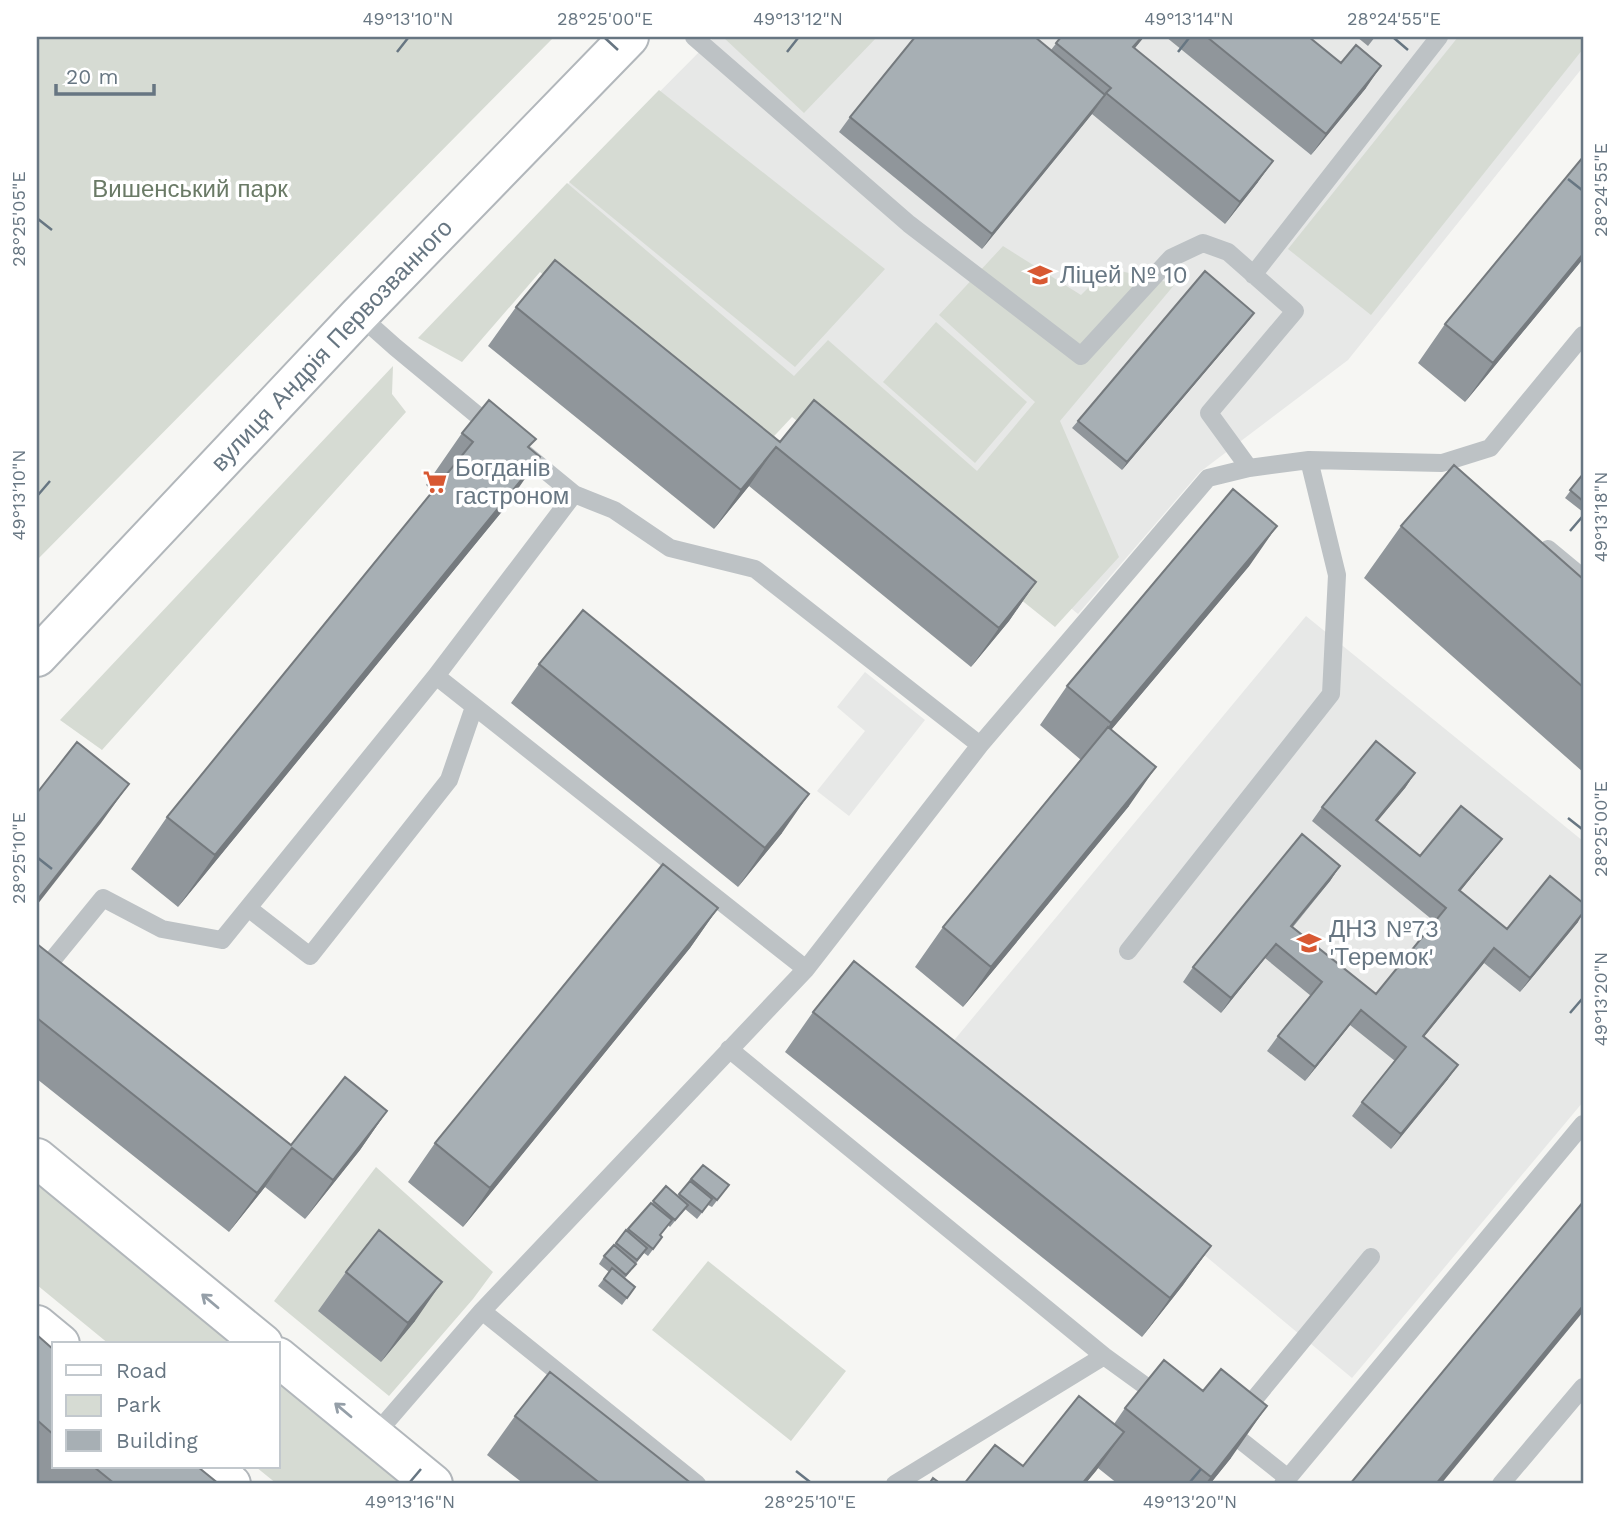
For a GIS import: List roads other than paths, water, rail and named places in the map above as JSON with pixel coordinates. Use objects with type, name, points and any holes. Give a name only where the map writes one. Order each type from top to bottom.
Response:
[{"type":"street","name":"вулиця Андрія Первозванного","points":[[37,657],[359,315],[629,37]]},
{"type":"street","points":[[37,1157],[261,1342]]},
{"type":"street","points":[[37,1325],[58,1342]]},
{"type":"street","points":[[280,1359],[433,1484]]},
{"type":"street","points":[[210,1468],[231,1484]]},
{"type":"lane","points":[[694,37],[909,224],[1081,356],[1171,258],[1203,243],[1228,252],[1295,311],[1209,414],[1249,468]]},
{"type":"lane","points":[[1253,275],[1439,37]]},
{"type":"lane","points":[[359,315],[574,494],[614,510],[670,548],[755,569],[980,745]]},
{"type":"lane","points":[[374,1436],[482,1311],[806,969],[980,745],[1208,478],[1249,468],[1309,460],[1448,467],[1490,448],[1583,335]]},
{"type":"lane","points":[[1128,951],[1331,694],[1337,575],[1309,460]]},
{"type":"lane","points":[[66,986],[45,968],[103,898],[162,929],[222,940],[436,676],[574,494]]},
{"type":"lane","points":[[1540,542],[1583,578]]},
{"type":"lane","points":[[436,676],[806,969]]},
{"type":"lane","points":[[248,908],[310,956],[449,780],[474,706]]},
{"type":"lane","points":[[729,1049],[1104,1356],[1181,1408]]},
{"type":"lane","points":[[1205,1419],[1228,1430],[1286,1481],[1583,1124]]},
{"type":"lane","points":[[1228,1430],[1371,1257]]},
{"type":"lane","points":[[482,1311],[697,1484]]},
{"type":"lane","points":[[895,1484],[1104,1356]]},
{"type":"lane","points":[[1501,1484],[1583,1387]]},
{"type":"place","name":"Ліцей № 10","points":[[1040,275]]},
{"type":"place","name":"Богданів гастроном","points":[[435,482]]},
{"type":"place","name":"ДНЗ №73 'Теремок'","points":[[1309,943]]},
{"type":"park label","name":"Вишенський парк","points":[[190,189]]}]
